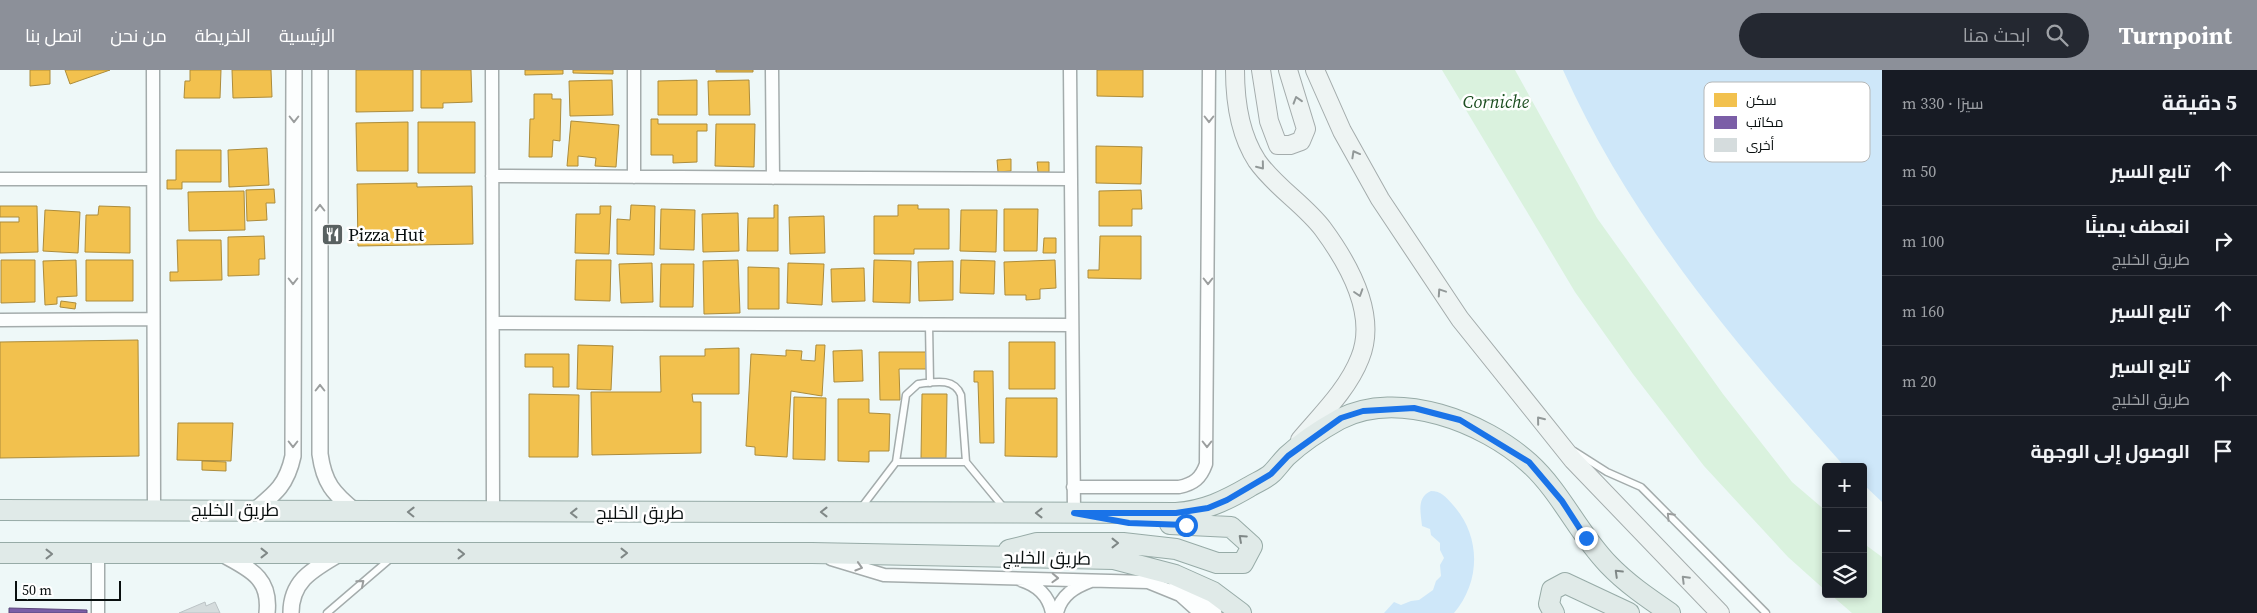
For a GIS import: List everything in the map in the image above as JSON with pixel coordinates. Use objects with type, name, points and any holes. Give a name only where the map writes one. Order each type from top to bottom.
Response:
[{"type":"main road","points":[[1235,70],[1241,127],[1256,160],[1278,186],[1322,228],[1353,278],[1364,315],[1364,337],[1361,358],[1339,393],[1288,456]]},
{"type":"main road","points":[[1261,70],[1270,121],[1278,144],[1290,145],[1300,141],[1306,129],[1288,70]]},
{"type":"main road","points":[[1315,70],[1354,154],[1401,233],[1460,319],[1557,441],[1650,542],[1720,613]]},
{"type":"main road","name":"طريق الخليج","points":[[0,510],[255,510],[493,513],[1192,512],[1227,500],[1271,474],[1288,456],[1341,418],[1363,411],[1414,408],[1460,420],[1503,444],[1529,462],[1562,501],[1586,538],[1607,564],[1625,580],[1670,613]]},
{"type":"main road","points":[[980,557],[1037,543],[1123,543],[1176,549],[1217,563],[1243,563],[1252,546],[1231,527],[1129,523],[1074,513]]},
{"type":"main road","name":"طريق الخليج","points":[[0,554],[812,553],[1114,559],[1153,568],[1213,592],[1241,613]]},
{"type":"main road","points":[[1554,613],[1549,604],[1552,590],[1565,583],[1629,613]]},
{"type":"street","points":[[153,70],[154,510]]},
{"type":"street","points":[[255,510],[277,491],[289,474],[293,456],[294,70]]},
{"type":"street","points":[[320,70],[320,454],[323,473],[334,493],[355,512]]},
{"type":"street","points":[[492,70],[493,513]]},
{"type":"street","points":[[634,70],[634,177]]},
{"type":"street","points":[[772,70],[773,178]]},
{"type":"street","points":[[1070,70],[1074,513]]},
{"type":"street","points":[[1073,487],[1179,487],[1189,485],[1198,480],[1206,464],[1209,70]]},
{"type":"street","points":[[492,176],[1071,180]]},
{"type":"street","points":[[0,179],[153,178]]},
{"type":"street","points":[[0,320],[153,319]]},
{"type":"street","points":[[493,323],[1072,325]]},
{"type":"street","points":[[221,553],[253,571],[262,582],[267,594],[267,613]]},
{"type":"street","points":[[812,553],[884,575],[1130,580],[1164,587],[1193,605],[1200,613]]},
{"type":"street","points":[[98,554],[98,613]]},
{"type":"street","points":[[291,613],[294,591],[300,581],[339,554]]},
{"type":"street","points":[[1153,568],[1179,584],[1214,613]]},
{"type":"street","points":[[1006,577],[1032,584],[1047,600],[1052,613]]},
{"type":"street","points":[[1057,613],[1064,597],[1076,587],[1096,580]]},
{"type":"lane","points":[[929,324],[930,383]]},
{"type":"lane","points":[[859,512],[896,462],[906,395],[918,384],[952,383],[958,387],[961,395],[966,462],[1008,513]]},
{"type":"lane","points":[[1557,441],[1607,472],[1641,487],[1766,613]]},
{"type":"lane","points":[[896,462],[966,462]]},
{"type":"lane","points":[[326,613],[333,610],[396,554]]},
{"type":"green space","name":"Corniche","points":[[1442,70],[1515,70],[1597,218],[1723,394],[1792,482],[1822,508],[1822,587],[1788,557],[1704,466],[1633,374],[1575,292]]},
{"type":"green space","points":[[1867,546],[1882,557],[1882,613],[1852,613],[1835,598],[1867,598]]},
{"type":"water","points":[[1563,70],[1882,70],[1882,502],[1867,488],[1867,463],[1842,463],[1765,375],[1688,279],[1620,178],[1590,125]]},
{"type":"water","points":[[1431,491],[1441,493],[1448,499],[1469,530],[1473,544],[1474,559],[1469,587],[1454,613],[1384,613],[1394,602],[1401,605],[1419,600],[1433,590],[1436,581],[1441,576],[1440,565],[1444,558],[1440,550],[1440,543],[1431,535],[1430,529],[1422,526],[1420,511],[1423,497]]},
{"type":"building: سكن","points":[[30,70],[50,70],[50,84],[30,86]]},
{"type":"building: سكن","points":[[65,70],[110,70],[70,84]]},
{"type":"building: سكن","points":[[190,70],[221,70],[220,98],[184,98],[185,81],[190,81]]},
{"type":"building: سكن","points":[[232,70],[271,70],[272,97],[233,98]]},
{"type":"building: سكن","points":[[356,70],[413,70],[413,111],[356,112]]},
{"type":"building: سكن","points":[[421,70],[471,70],[472,102],[443,103],[443,108],[421,108]]},
{"type":"building: سكن","points":[[525,70],[563,70],[563,74],[525,75]]},
{"type":"building: سكن","points":[[573,70],[613,70],[613,74],[573,73]]},
{"type":"building: سكن","points":[[716,70],[753,70],[753,72],[716,72]]},
{"type":"building: سكن","points":[[1097,70],[1143,70],[1143,97],[1097,96]]},
{"type":"building: سكن","points":[[612,80],[613,115],[570,116],[569,81]]},
{"type":"building: سكن","points":[[697,80],[697,115],[658,115],[658,81]]},
{"type":"building: سكن","points":[[749,80],[750,115],[709,115],[708,81]]},
{"type":"building: سكن","points":[[534,94],[552,94],[552,99],[561,99],[560,141],[553,140],[552,157],[529,157],[530,119],[534,119]]},
{"type":"building: سكن","points":[[651,119],[658,119],[658,124],[707,124],[707,131],[697,131],[697,162],[673,163],[673,155],[651,155]]},
{"type":"building: سكن","points":[[571,121],[619,125],[616,167],[595,166],[596,158],[578,156],[578,166],[567,166]]},
{"type":"building: سكن","points":[[408,122],[408,171],[357,171],[356,123]]},
{"type":"building: سكن","points":[[418,122],[475,122],[475,173],[418,173]]},
{"type":"building: سكن","points":[[716,124],[755,124],[754,167],[715,166]]},
{"type":"building: سكن","points":[[1096,146],[1142,147],[1141,184],[1096,183]]},
{"type":"building: سكن","points":[[267,148],[269,185],[229,187],[228,150]]},
{"type":"building: سكن","points":[[176,150],[221,150],[221,182],[182,182],[182,189],[167,189],[167,180],[176,180]]},
{"type":"building: سكن","points":[[1011,159],[1011,171],[998,172],[997,160]]},
{"type":"building: سكن","points":[[1037,162],[1049,162],[1049,172],[1038,172]]},
{"type":"building: سكن","points":[[417,183],[417,187],[472,186],[473,244],[358,246],[357,184]]},
{"type":"building: سكن","points":[[274,189],[275,203],[266,203],[267,220],[247,221],[246,190]]},
{"type":"building: سكن","points":[[1141,190],[1142,209],[1132,209],[1132,226],[1099,226],[1099,191]]},
{"type":"building: سكن","points":[[244,191],[245,230],[189,231],[188,192]]},
{"type":"building: سكن","points":[[631,205],[655,206],[654,255],[617,254],[617,219],[630,220]]},
{"type":"building: سكن","points":[[774,205],[778,205],[778,251],[747,251],[748,218],[774,218]]},
{"type":"building: سكن","points":[[898,205],[918,205],[918,209],[949,209],[949,249],[914,249],[914,254],[874,254],[874,216],[898,216]]},
{"type":"building: سكن","points":[[0,206],[37,206],[38,252],[0,253],[0,222],[19,222],[19,217],[0,217]]},
{"type":"building: سكن","points":[[99,206],[130,207],[130,253],[85,252],[86,215],[98,215]]},
{"type":"building: سكن","points":[[600,206],[611,206],[609,254],[575,253],[576,214],[600,214]]},
{"type":"building: سكن","points":[[661,209],[695,210],[694,250],[660,249]]},
{"type":"building: سكن","points":[[1004,209],[1038,209],[1037,251],[1004,251]]},
{"type":"building: سكن","points":[[45,210],[80,212],[78,253],[43,251]]},
{"type":"building: سكن","points":[[961,210],[997,210],[996,252],[960,251]]},
{"type":"building: سكن","points":[[738,213],[739,251],[703,252],[702,214]]},
{"type":"building: سكن","points":[[824,216],[825,253],[790,254],[789,217]]},
{"type":"building: سكن","points":[[264,236],[265,259],[259,259],[259,275],[228,276],[228,237]]},
{"type":"building: سكن","points":[[1100,236],[1141,236],[1141,279],[1088,278],[1088,270],[1099,270]]},
{"type":"building: سكن","points":[[1044,238],[1056,238],[1056,253],[1043,253]]},
{"type":"building: سكن","points":[[177,240],[221,240],[222,280],[170,281],[170,272],[178,272]]},
{"type":"building: سكن","points":[[1,260],[35,260],[35,302],[1,303]]},
{"type":"building: سكن","points":[[76,260],[77,296],[57,297],[57,304],[45,305],[43,261]]},
{"type":"building: سكن","points":[[86,260],[133,260],[133,301],[86,301]]},
{"type":"building: سكن","points":[[576,260],[611,260],[610,301],[575,300]]},
{"type":"building: سكن","points":[[738,260],[740,313],[704,314],[703,261]]},
{"type":"building: سكن","points":[[874,260],[911,261],[910,303],[873,302]]},
{"type":"building: سكن","points":[[961,260],[995,261],[994,294],[960,293]]},
{"type":"building: سكن","points":[[1055,260],[1056,288],[1040,289],[1040,299],[1026,300],[1026,295],[1005,295],[1004,262]]},
{"type":"building: سكن","points":[[953,261],[953,300],[919,301],[918,262]]},
{"type":"building: سكن","points":[[652,263],[653,302],[621,303],[619,264]]},
{"type":"building: سكن","points":[[788,263],[824,264],[822,305],[787,303]]},
{"type":"building: سكن","points":[[661,264],[694,264],[693,307],[660,307]]},
{"type":"building: سكن","points":[[748,267],[779,268],[779,309],[748,309]]},
{"type":"building: سكن","points":[[864,268],[865,301],[832,302],[831,269]]},
{"type":"building: سكن","points":[[61,301],[76,303],[75,309],[60,307]]},
{"type":"building: سكن","points":[[138,340],[139,456],[0,458],[0,342]]},
{"type":"building: سكن","points":[[1009,342],[1055,342],[1055,389],[1009,389]]},
{"type":"building: سكن","points":[[578,345],[613,346],[611,390],[577,389]]},
{"type":"building: سكن","points":[[816,345],[825,345],[822,396],[791,391],[787,457],[755,455],[755,447],[746,446],[751,354],[786,356],[786,350],[802,351],[801,360],[815,361]]},
{"type":"building: سكن","points":[[739,348],[739,394],[692,394],[693,402],[701,402],[701,453],[592,455],[591,392],[661,392],[660,356],[705,356],[705,349]]},
{"type":"building: سكن","points":[[862,350],[863,381],[834,382],[833,351]]},
{"type":"building: سكن","points":[[879,352],[928,352],[928,369],[899,369],[900,400],[880,400]]},
{"type":"building: سكن","points":[[525,354],[569,354],[569,387],[553,387],[553,367],[525,367]]},
{"type":"building: سكن","points":[[974,371],[993,371],[994,443],[980,443],[978,382],[974,382]]},
{"type":"building: سكن","points":[[529,394],[579,395],[578,457],[529,457]]},
{"type":"building: سكن","points":[[922,394],[947,394],[946,458],[921,458]]},
{"type":"building: سكن","points":[[794,397],[826,398],[825,460],[793,459]]},
{"type":"building: سكن","points":[[1006,398],[1057,398],[1057,457],[1005,456]]},
{"type":"building: سكن","points":[[838,399],[869,399],[869,413],[890,414],[889,451],[869,451],[869,462],[838,461]]},
{"type":"building: سكن","points":[[178,423],[233,423],[231,461],[177,460]]},
{"type":"building: سكن","points":[[202,461],[226,462],[226,471],[202,470]]},
{"type":"building: مكاتب","points":[[9,608],[87,610],[87,613],[9,613]]},
{"type":"building: أخرى","points":[[205,602],[206,606],[215,602],[220,613],[179,613]]},
{"type":"place","name":"Pizza Hut","points":[[332,235]]},
{"type":"route","points":[[1186,525],[1129,523],[1074,513],[1176,513],[1208,508],[1227,500],[1271,474],[1288,456],[1341,418],[1363,411],[1414,408],[1460,420],[1503,444],[1529,462],[1562,501],[1586,538]]}]
